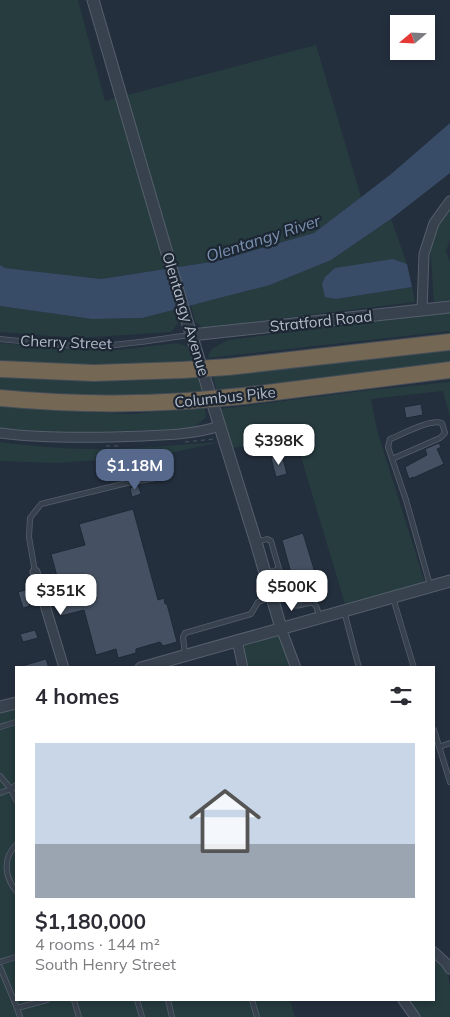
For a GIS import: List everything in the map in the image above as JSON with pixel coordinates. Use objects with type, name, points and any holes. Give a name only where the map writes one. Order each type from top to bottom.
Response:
[{"type":"highway","name":"Columbus Pike","points":[[0,369],[94,373],[228,368],[450,342]]},
{"type":"highway","name":"Columbus Pike","points":[[0,398],[71,404],[187,401],[244,396],[450,370]]},
{"type":"street","name":"Olentangy Avenue","points":[[93,0],[186,318],[266,573],[281,628]]},
{"type":"street","points":[[422,310],[424,254],[434,223],[450,201]]},
{"type":"street","name":"Stratford Road","points":[[191,334],[450,307]]},
{"type":"street","points":[[0,433],[63,437],[119,437],[191,433],[220,426]]},
{"type":"street","points":[[35,572],[63,666]]},
{"type":"street","points":[[154,666],[173,663],[185,655],[450,581]]},
{"type":"street","points":[[281,628],[295,666]]},
{"type":"street","points":[[237,640],[243,666]]},
{"type":"street","points":[[0,707],[15,703]]},
{"type":"street","points":[[435,953],[446,962],[450,969]]},
{"type":"street","points":[[404,1001],[415,1017]]},
{"type":"lane","name":"Cherry Street","points":[[0,339],[96,346],[128,344],[191,334]]},
{"type":"lane","points":[[392,459],[440,438],[445,433],[442,423],[437,421],[430,423],[390,439],[388,447],[392,459],[406,500],[430,587]]},
{"type":"lane","points":[[35,572],[29,537],[30,518],[41,504],[127,483],[161,477]]},
{"type":"lane","points":[[256,542],[267,539],[271,541],[289,602],[292,606],[313,603],[320,617]]},
{"type":"lane","points":[[266,573],[279,570]]},
{"type":"lane","points":[[185,655],[183,637],[185,633],[251,614],[258,602],[273,597]]},
{"type":"lane","points":[[393,597],[413,666]]},
{"type":"lane","points":[[344,611],[358,666]]},
{"type":"lane","points":[[0,727],[15,722]]},
{"type":"lane","points":[[435,733],[450,782]]},
{"type":"lane","points":[[439,747],[450,743]]},
{"type":"lane","points":[[0,776],[11,789],[15,798]]},
{"type":"lane","points":[[0,793],[15,786]]},
{"type":"lane","points":[[15,847],[6,865],[6,874],[15,890]]},
{"type":"lane","points":[[0,876],[6,874]]},
{"type":"lane","points":[[0,962],[15,957]]},
{"type":"lane","points":[[0,967],[20,1017]]},
{"type":"lane","points":[[17,1008],[43,1001]]},
{"type":"lane","points":[[74,1001],[79,1017]]},
{"type":"lane","points":[[137,1001],[142,1017]]},
{"type":"lane","points":[[168,1001],[172,1017]]},
{"type":"lane","points":[[252,1001],[257,1017]]},
{"type":"green space","points":[[0,0],[78,0],[105,101],[316,45],[361,197],[314,233],[217,261],[101,279],[5,268],[0,265]]},
{"type":"green space","points":[[450,208],[450,240],[446,251],[450,262],[450,300],[434,302],[430,246],[443,215]]},
{"type":"green space","points":[[391,219],[407,264],[393,259],[336,299],[412,287],[415,302],[203,328],[195,321],[191,305],[270,285],[331,260]]},
{"type":"green space","points":[[0,306],[92,319],[142,318],[175,309],[178,323],[171,332],[78,338],[0,332]]},
{"type":"green space","points":[[450,312],[450,331],[208,358],[212,349],[228,340]]},
{"type":"green space","points":[[0,343],[75,350],[117,350],[178,343],[188,347],[194,361],[102,367],[39,364],[0,360]]},
{"type":"green space","points":[[450,347],[450,362],[217,391],[212,374]]},
{"type":"green space","points":[[0,375],[51,380],[133,381],[197,376],[203,392],[112,398],[0,392]]},
{"type":"green space","points":[[450,382],[450,417],[443,391],[371,399],[377,430],[425,583],[345,604],[295,437],[232,448],[220,409]]},
{"type":"green space","points":[[0,406],[129,414],[205,408],[206,417],[194,426],[175,429],[54,432],[0,428]]},
{"type":"green space","points":[[0,442],[92,449],[140,448],[220,442],[156,456],[56,463],[0,461]]},
{"type":"green space","points":[[281,635],[292,666],[245,666],[241,646]]},
{"type":"green space","points":[[15,709],[15,1001],[290,1001],[295,1017],[0,1017],[0,714]]},
{"type":"green space","points":[[435,957],[447,971],[450,987],[450,1017],[416,1017],[408,1001],[435,1001]]},
{"type":"water","points":[[450,123],[450,173],[391,219],[331,260],[270,285],[142,318],[92,319],[0,306],[0,265],[5,268],[101,279],[217,261],[314,233],[390,175]]},
{"type":"water","points":[[393,259],[407,264],[412,287],[336,299],[325,297],[322,284],[325,277],[335,268]]},
{"type":"building","points":[[421,404],[423,415],[406,418],[404,407]]},
{"type":"building","points":[[439,443],[441,447],[437,449],[444,464],[409,479],[405,467],[427,455],[425,449]]},
{"type":"building","points":[[282,455],[287,474],[276,477],[271,458]]},
{"type":"building","points":[[138,485],[141,494],[132,497],[130,488]]},
{"type":"building","points":[[133,509],[158,600],[164,598],[165,604],[167,604],[177,642],[163,646],[160,642],[136,649],[136,653],[118,658],[116,649],[96,655],[84,610],[61,616],[59,608],[65,606],[51,554],[85,545],[79,524]]},
{"type":"building","points":[[303,533],[320,589],[297,595],[282,540]]},
{"type":"building","points":[[29,589],[32,600],[28,601],[30,606],[23,608],[18,592]]},
{"type":"building","points":[[35,630],[38,638],[23,642],[20,634]]},
{"type":"building","points":[[46,659],[48,666],[22,666]]},
{"type":"water label","name":"Olentangy River","points":[[263,238]]}]
